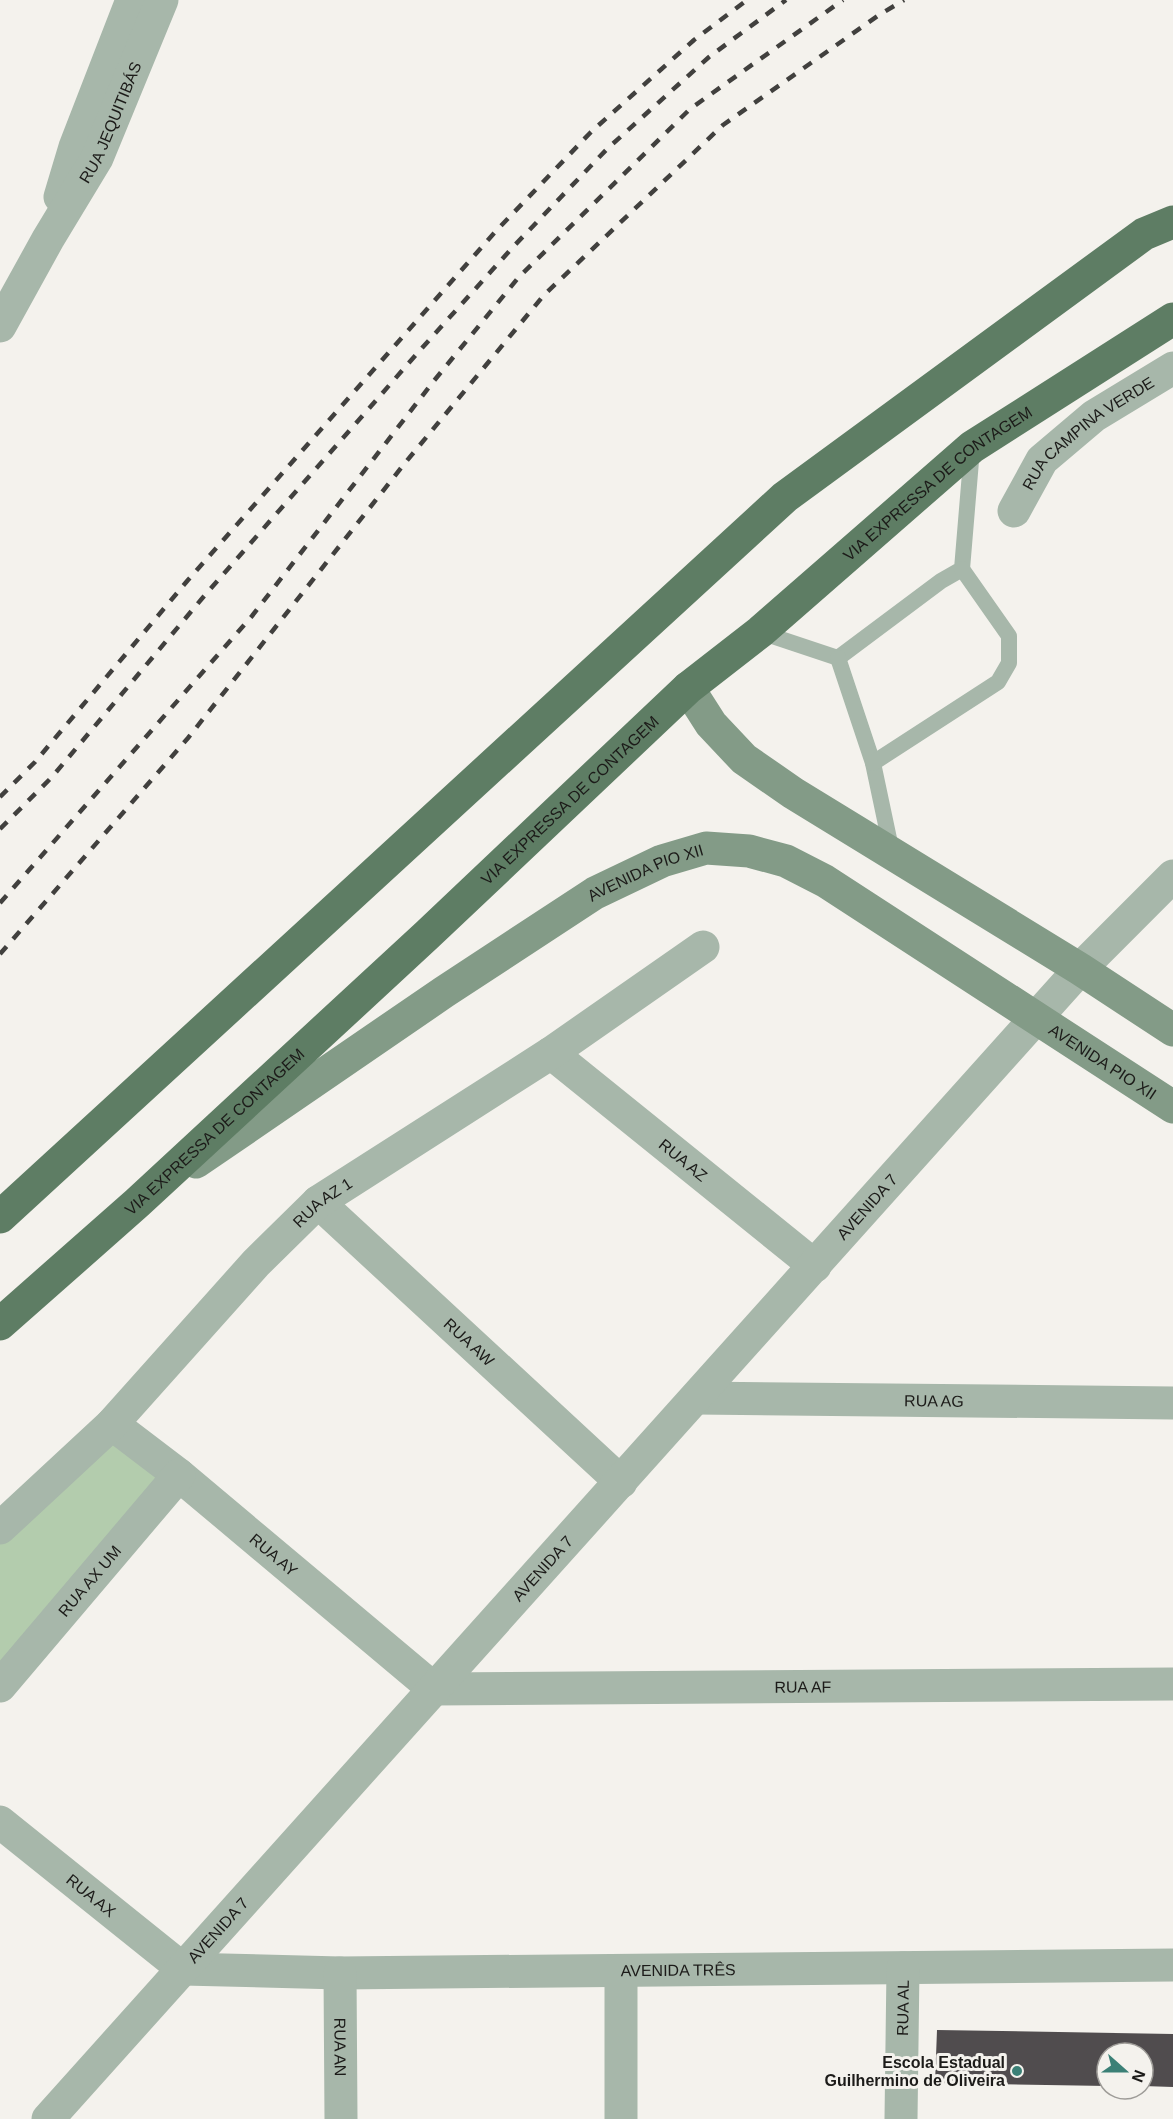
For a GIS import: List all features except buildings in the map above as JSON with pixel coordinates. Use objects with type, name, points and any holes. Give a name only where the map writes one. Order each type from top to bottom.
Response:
[{"type":"highway","points":[[0,1217],[785,496],[1144,234],[1173,222]]},
{"type":"highway","name":"VIA EXPRESSA DE CONTAGEM","points":[[0,1324],[137,1203],[427,935],[688,688],[760,632],[972,447],[1173,319]]},
{"type":"main road","points":[[688,688],[711,724],[744,759],[793,793],[1080,969],[1173,1030]]},
{"type":"main road","name":"AVENIDA PIO XII","points":[[137,1203],[444,992],[595,893],[662,861],[706,848],[749,851],[786,861],[825,881],[1173,1107]]},
{"type":"street","name":"RUA JEQUITIBÁS","points":[[48,239],[75,147],[132,0]]},
{"type":"street","name":"RUA JEQUITIBÁS","points":[[0,326],[48,239],[97,158],[162,0]]},
{"type":"street","name":"RUA CAMPINA VERDE","points":[[1014,511],[1042,460],[1094,416],[1173,368]]},
{"type":"street","name":"AVENIDA 7","points":[[52,2117],[1080,969],[1173,876]]},
{"type":"street","name":"RUA AZ 1","points":[[0,1528],[112,1424],[256,1263],[318,1202],[551,1053],[703,947]]},
{"type":"street","name":"RUA AZ","points":[[551,1053],[815,1266]]},
{"type":"street","name":"RUA AW","points":[[318,1202],[621,1482]]},
{"type":"street","name":"RUA AG","points":[[696,1398],[1173,1403]]},
{"type":"street","name":"RUA AY","points":[[112,1424],[179,1475],[434,1689]]},
{"type":"street","name":"RUA AX UM","points":[[0,1686],[179,1475]]},
{"type":"street","name":"RUA AF","points":[[434,1689],[1173,1684]]},
{"type":"street","name":"RUA AX","points":[[0,1822],[183,1969]]},
{"type":"street","name":"AVENIDA TRÊS","points":[[183,1969],[340,1973],[1173,1965]]},
{"type":"street","name":"RUA AL","points":[[901,2119],[903,1968]]},
{"type":"street","points":[[621,1971],[621,2119]]},
{"type":"street","name":"RUA AN","points":[[340,1973],[341,2119]]},
{"type":"lane","points":[[873,763],[998,682],[1009,663],[1009,636],[962,568],[972,447]]},
{"type":"lane","points":[[838,658],[941,581],[962,568]]},
{"type":"lane","points":[[760,632],[838,658]]},
{"type":"lane","points":[[838,658],[873,763],[892,854]]},
{"type":"green space","points":[[118,1429],[176,1476],[0,1682],[0,1536]]},
{"type":"railway","points":[[0,797],[35,762],[188,580],[496,231],[591,132],[694,40],[747,0]]},
{"type":"railway","points":[[0,829],[52,777],[205,595],[513,247],[607,149],[709,57],[786,0]]},
{"type":"railway","points":[[0,903],[252,616],[433,382],[518,278],[690,109],[843,0]]},
{"type":"railway","points":[[0,954],[188,738],[405,463],[544,295],[723,125],[879,15],[904,0]]},
{"type":"place","name":"Escola Estadual Guilhermino de Oliveira","points":[[1017,2071]]}]
